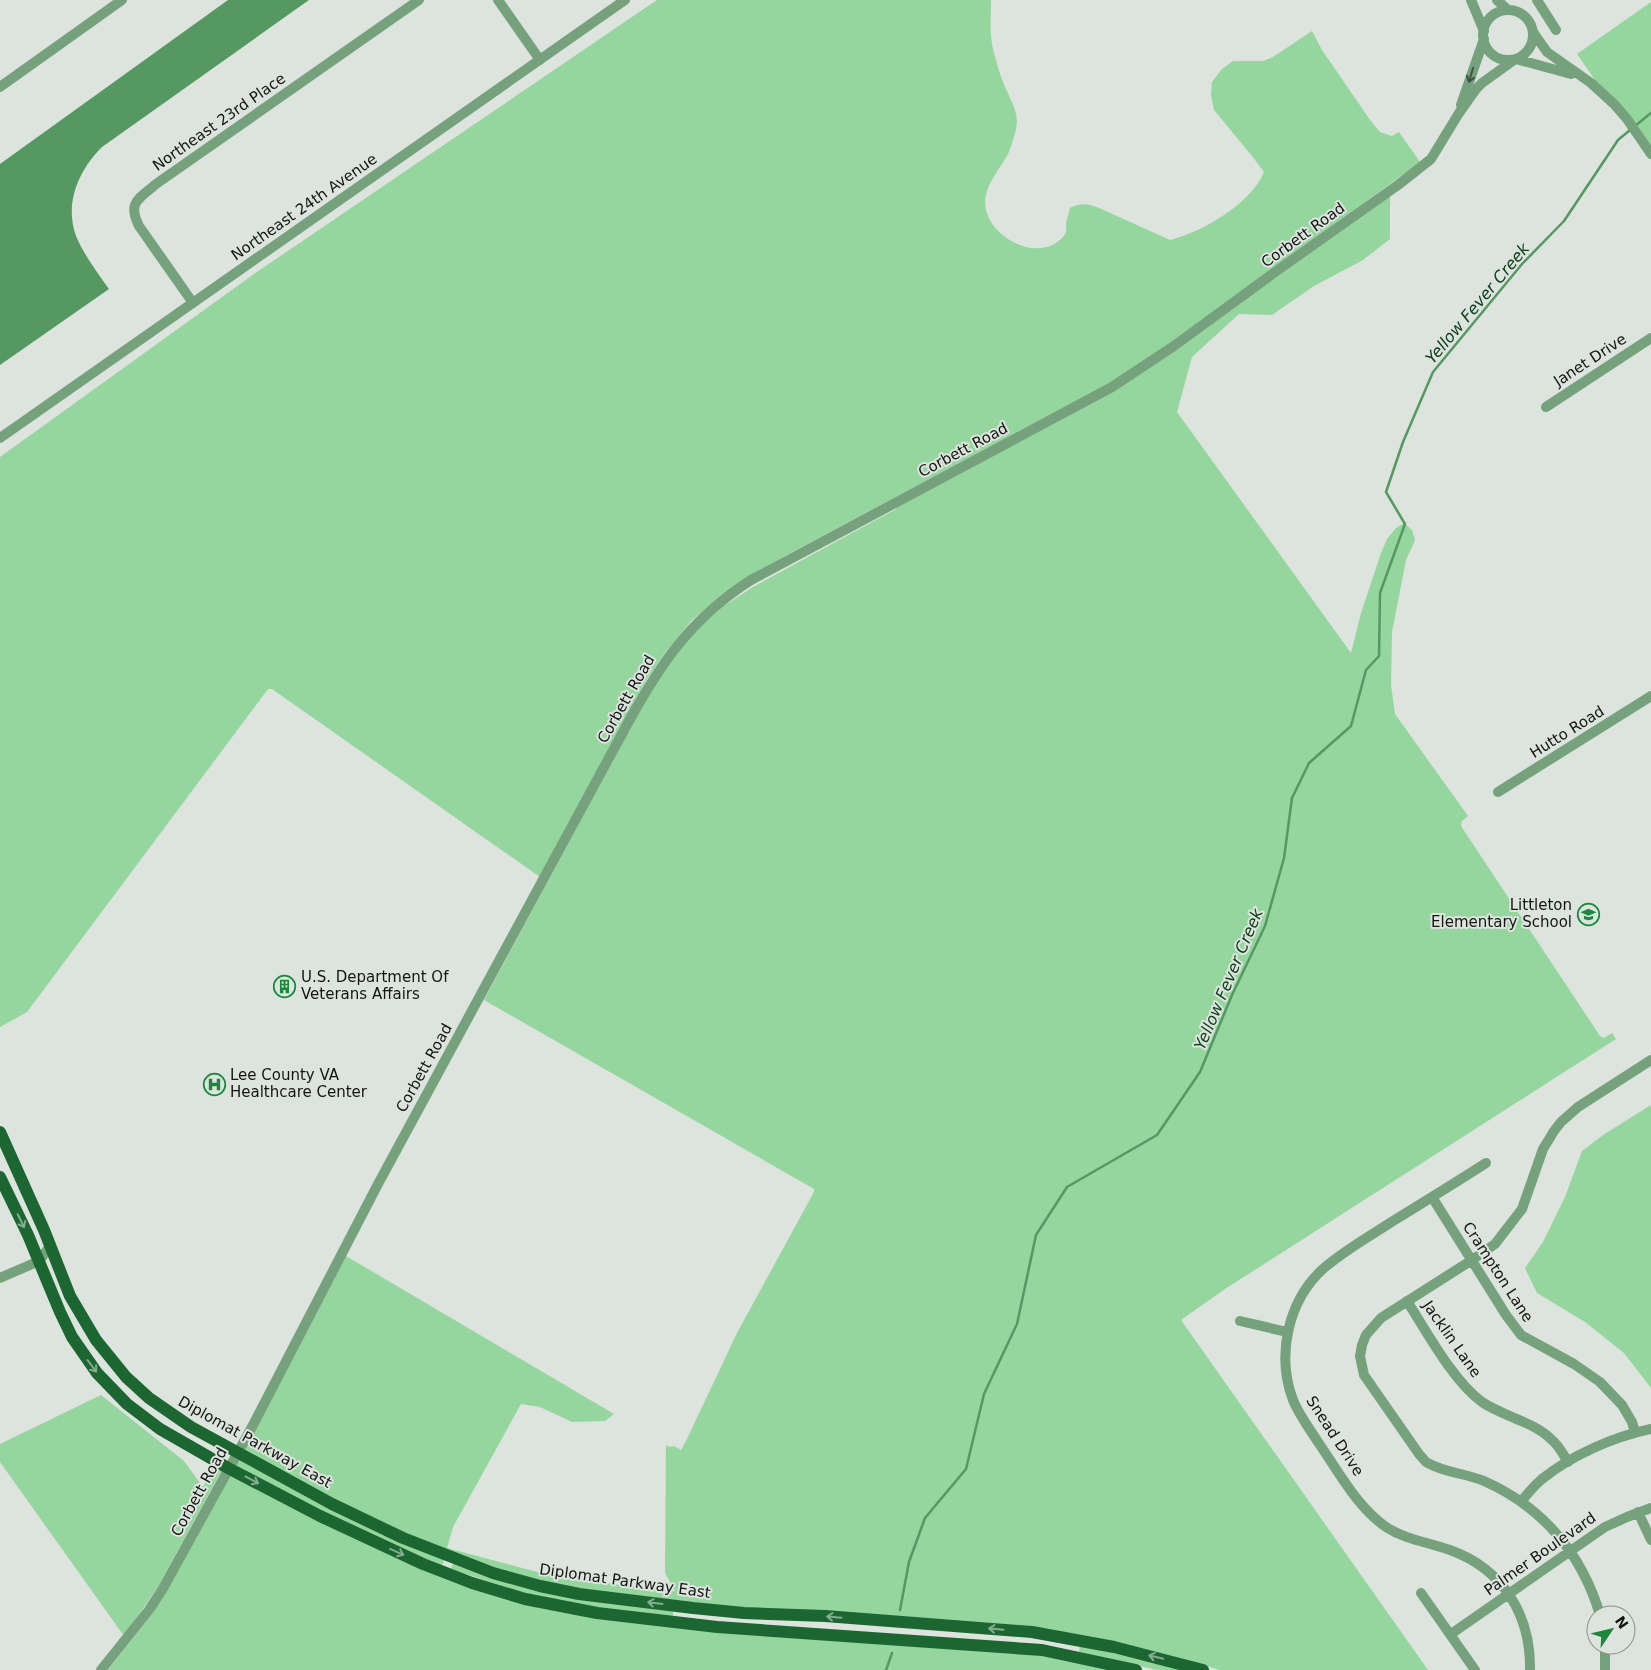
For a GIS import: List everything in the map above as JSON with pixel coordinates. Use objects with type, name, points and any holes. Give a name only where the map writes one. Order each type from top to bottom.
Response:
[{"type":"main road","name":"Diplomat Parkway East","points":[[0,1132],[70,1296],[86,1326],[106,1354],[126,1377],[149,1398],[176,1418],[332,1504],[403,1538],[493,1573],[540,1586],[580,1594],[744,1613],[825,1616],[1032,1632],[1122,1649],[1203,1670]]},
{"type":"main road","points":[[0,1177],[72,1337],[108,1385],[126,1404],[148,1421],[228,1468],[320,1516],[444,1572],[472,1583],[525,1599],[597,1613],[683,1623],[872,1639],[1015,1648],[1073,1656],[1136,1670]]},
{"type":"main road","points":[[444,1572],[451,1558]]},
{"type":"main road","points":[[683,1623],[684,1607]]},
{"type":"main road","points":[[1073,1656],[1076,1640]]},
{"type":"street","points":[[0,87],[122,0]]},
{"type":"street","name":"Northeast 23rd Place","points":[[193,303],[139,226],[133,214],[135,203],[156,184],[419,0]]},
{"type":"street","points":[[498,0],[540,60]]},
{"type":"street","name":"Northeast 24th Avenue","points":[[0,438],[625,0]]},
{"type":"street","points":[[1471,0],[1484,35],[1486,47],[1495,57],[1552,68],[1582,78]]},
{"type":"street","points":[[1497,0],[1508,10]]},
{"type":"street","points":[[1537,0],[1556,30]]},
{"type":"street","points":[[1458,113],[1487,22],[1491,17],[1502,11],[1520,12],[1532,26],[1532,44],[1530,49],[1526,54],[1515,60]]},
{"type":"street","points":[[1533,32],[1547,52],[1599,89],[1627,119],[1651,154]]},
{"type":"street","name":"Corbett Road","points":[[101,1670],[119,1650],[157,1597],[238,1452],[387,1167],[649,684],[686,634],[721,600],[751,580],[1112,387],[1174,346],[1431,159],[1458,113],[1482,83],[1515,60]]},
{"type":"street","name":"Janet Drive","points":[[1546,406],[1651,338]]},
{"type":"street","name":"Hutto Road","points":[[1498,792],[1651,696]]},
{"type":"street","points":[[1596,1605],[1571,1550],[1542,1519],[1521,1502],[1484,1482],[1465,1475],[1445,1471],[1426,1462],[1369,1384],[1360,1356],[1366,1335],[1381,1318],[1495,1244],[1516,1218],[1526,1199],[1543,1149],[1561,1122],[1578,1107],[1651,1060]]},
{"type":"street","name":"Snead Drive","points":[[1486,1163],[1355,1245],[1323,1269],[1301,1297],[1287,1332],[1286,1371],[1294,1401],[1304,1421],[1362,1504],[1377,1520],[1396,1533],[1452,1551],[1474,1562],[1498,1580],[1510,1594],[1526,1633],[1530,1653],[1530,1670]]},
{"type":"street","name":"Crampton Lane","points":[[1432,1197],[1521,1335],[1574,1364],[1600,1382],[1622,1405],[1636,1432]]},
{"type":"street","points":[[0,1278],[39,1261],[50,1246]]},
{"type":"street","points":[[39,1261],[58,1265]]},
{"type":"street","name":"Jacklin Lane","points":[[1407,1301],[1456,1376],[1468,1390],[1490,1406],[1544,1433],[1558,1446],[1568,1462]]},
{"type":"street","points":[[1240,1321],[1287,1332]]},
{"type":"street","points":[[1521,1502],[1541,1480],[1568,1462],[1602,1445],[1636,1432],[1651,1429]]},
{"type":"street","name":"Palmer Boulevard","points":[[1451,1634],[1610,1524],[1651,1508]]},
{"type":"street","points":[[1638,1512],[1651,1540]]},
{"type":"street","points":[[1421,1594],[1475,1670]]},
{"type":"street","points":[[1604,1670],[1605,1655]]},
{"type":"shaded area","points":[[228,0],[309,0],[102,147],[94,156],[76,188],[72,211],[73,224],[76,236],[83,250],[109,289],[0,365],[0,164]]},
{"type":"shaded area","points":[[657,0],[991,0],[992,47],[1000,75],[1015,111],[1017,123],[1008,154],[987,191],[986,207],[988,216],[999,232],[1026,247],[1045,247],[1059,241],[1066,233],[1066,223],[1070,208],[1081,204],[1099,208],[1170,240],[1196,230],[1224,215],[1248,195],[1258,184],[1264,172],[1214,110],[1211,95],[1212,82],[1222,69],[1233,61],[1263,61],[1273,57],[1312,31],[1322,50],[1370,120],[1380,132],[1392,136],[1399,132],[1420,162],[1172,343],[1110,383],[790,553],[749,576],[719,597],[691,621],[664,654],[645,682],[540,877],[272,689],[268,689],[27,1012],[0,1027],[0,457],[254,274]]},
{"type":"shaded area","points":[[1651,2],[1651,146],[1617,101],[1595,80],[1577,54]]},
{"type":"shaded area","points":[[1390,196],[1390,239],[1363,260],[1314,286],[1272,315],[1239,314],[1192,357],[1177,412],[1351,653],[1361,613],[1387,539],[1396,528],[1404,523],[1412,530],[1415,540],[1406,560],[1392,632],[1391,685],[1395,714],[1468,816],[1462,821],[1461,826],[1600,1036],[1604,1038],[1612,1033],[1616,1039],[1225,1289],[1181,1320],[1428,1670],[1220,1670],[1115,1642],[745,1608],[581,1589],[495,1569],[428,1544],[335,1500],[244,1450],[346,1256],[614,1414],[605,1421],[572,1422],[540,1407],[521,1404],[453,1527],[447,1548],[560,1578],[675,1591],[665,1573],[666,1445],[674,1446],[681,1450],[737,1333],[814,1189],[484,1000],[653,686],[672,659],[698,628],[724,606],[753,587],[896,509],[896,507],[1114,391],[1177,350]]},
{"type":"shaded area","points":[[1651,1105],[1651,1388],[1624,1353],[1585,1322],[1537,1293],[1525,1268],[1543,1242],[1565,1197],[1582,1151],[1603,1135]]},
{"type":"shaded area","points":[[101,1395],[184,1461],[203,1487],[214,1465],[222,1470],[157,1588],[124,1636],[0,1462],[0,1444]]},
{"type":"shaded area","points":[[239,1459],[444,1560],[442,1566],[322,1512],[235,1466]]},
{"type":"shaded area","points":[[230,1474],[524,1603],[1040,1655],[1115,1670],[108,1670],[153,1613]]},
{"type":"shaded area","points":[[453,1564],[673,1611],[673,1617],[599,1608],[527,1594],[451,1569]]},
{"type":"shaded area","points":[[1080,1645],[1186,1670],[1157,1670],[1079,1652]]},
{"type":"waterway","name":"Yellow Fever Creek","points":[[1635,126],[1651,113]]},
{"type":"waterway","name":"Yellow Fever Creek","points":[[900,1610],[909,1562],[925,1518],[966,1469],[984,1394],[1017,1324],[1036,1235],[1067,1187],[1157,1135],[1200,1072],[1232,995],[1265,926],[1284,858],[1292,798],[1309,763],[1351,726],[1366,670],[1379,656],[1380,593],[1405,524],[1386,492],[1403,442],[1433,372],[1522,264],[1564,221],[1618,140],[1630,130]]},
{"type":"waterway","name":"Yellow Fever Creek","points":[[886,1670],[892,1653]]},
{"type":"place","name":"Littleton Elementary School","points":[[1588,914]]},
{"type":"place","name":"U.S. Department Of Veterans Affairs","points":[[285,986]]},
{"type":"place","name":"Lee County VA Healthcare Center","points":[[214,1084]]}]
